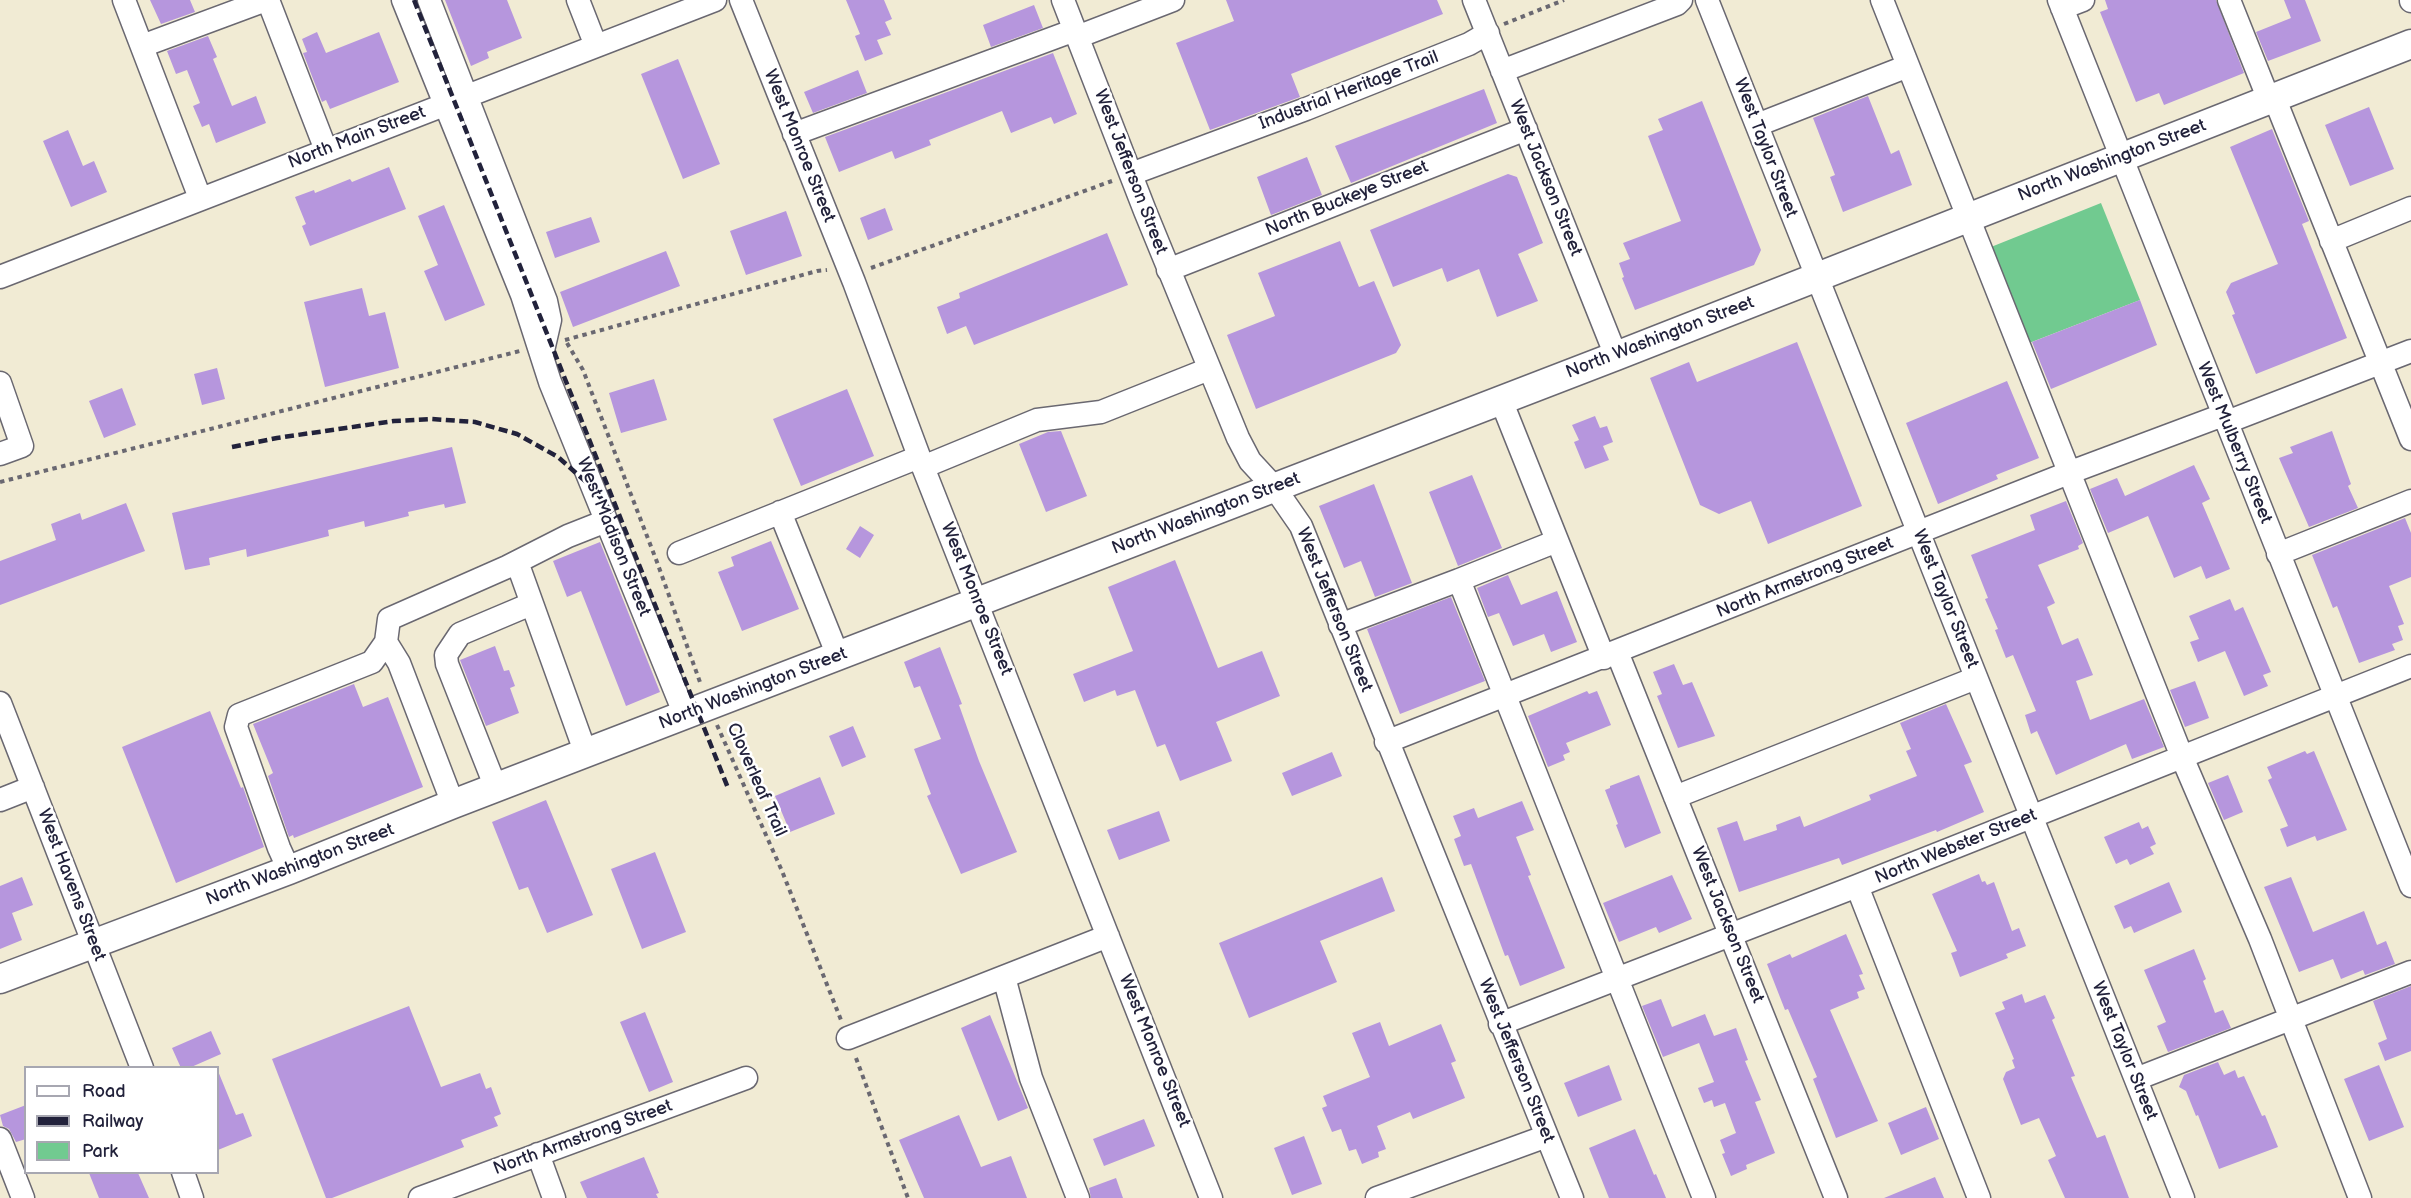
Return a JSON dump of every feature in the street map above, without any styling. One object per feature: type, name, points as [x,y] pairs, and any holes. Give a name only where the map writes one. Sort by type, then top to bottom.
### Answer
[{"type":"main road","name":"North Washington Street","points":[[0,979],[289,870],[453,804],[1616,356],[2411,44]]},
{"type":"street","points":[[124,0],[200,198]]},
{"type":"street","points":[[142,46],[267,0],[326,150]]},
{"type":"street","points":[[403,0],[456,100]]},
{"type":"street","points":[[429,0],[456,100]]},
{"type":"street","points":[[578,0],[596,46]]},
{"type":"street","name":"North Main Street","points":[[0,277],[715,0]]},
{"type":"street","name":"West Monroe Street","points":[[741,0],[854,282],[921,462],[1212,1198]]},
{"type":"street","name":"West Jefferson Street","points":[[1063,0],[1168,270],[1242,446],[1250,461],[1274,487],[1301,526],[1386,742],[1572,1198]]},
{"type":"street","points":[[794,135],[1173,0]]},
{"type":"street","name":"West Jackson Street","points":[[1474,0],[1616,356]]},
{"type":"street","points":[[1502,70],[1677,4],[1682,0]]},
{"type":"street","name":"West Taylor Street","points":[[1707,0],[2183,1198]]},
{"type":"street","points":[[1882,0],[2071,472],[2182,757],[2259,939],[2360,1198]]},
{"type":"street","points":[[2229,0],[2272,98],[2411,439]]},
{"type":"street","name":"West Mulberry Street","points":[[2068,3],[2121,158],[2411,886]]},
{"type":"street","name":"Industrial Heritage Trail","points":[[1131,174],[1316,105],[1469,44],[1488,33]]},
{"type":"street","points":[[1757,125],[1908,66]]},
{"type":"street","name":"West Madison Street","points":[[456,100],[548,307],[550,320],[540,353],[606,521],[697,710]]},
{"type":"street","name":"North Buckeye Street","points":[[1168,270],[1526,129]]},
{"type":"street","points":[[2331,241],[2411,208]]},
{"type":"street","name":"North Armstrong Street","points":[[1386,742],[1919,534],[2071,472],[2411,351]]},
{"type":"street","points":[[679,553],[780,512],[1037,420],[1101,412],[1209,369]]},
{"type":"street","points":[[0,383],[22,446],[0,454]]},
{"type":"street","name":"West Jackson Street","points":[[1501,400],[1557,541],[1675,797],[1836,1198]]},
{"type":"street","points":[[2278,554],[2411,501]]},
{"type":"street","points":[[780,512],[838,656]]},
{"type":"street","points":[[289,870],[236,727],[239,715],[372,662],[386,642],[389,619],[517,562],[568,536],[606,521]]},
{"type":"street","points":[[1340,625],[1557,541]]},
{"type":"street","points":[[517,562],[586,754]]},
{"type":"street","points":[[1459,580],[1704,1198]]},
{"type":"street","points":[[496,788],[447,664],[446,655],[460,634],[531,604]]},
{"type":"street","points":[[386,642],[399,663],[453,804]]},
{"type":"street","name":"North Webster Street","points":[[1500,1024],[1857,886],[2411,666]]},
{"type":"street","points":[[1675,797],[1976,678]]},
{"type":"street","name":"West Havens Street","points":[[0,703],[141,1066]]},
{"type":"street","points":[[0,800],[33,787]]},
{"type":"street","points":[[1857,886],[1979,1198]]},
{"type":"street","points":[[848,1038],[1108,936]]},
{"type":"street","points":[[2136,1080],[2411,972]]},
{"type":"street","points":[[1004,977],[1031,1078],[1078,1198]]},
{"type":"street","name":"North Armstrong Street","points":[[420,1198],[746,1078]]},
{"type":"street","points":[[1377,1198],[1547,1136]]},
{"type":"street","points":[[0,1138],[23,1198]]},
{"type":"street","points":[[538,1154],[554,1198]]},
{"type":"street","points":[[183,1174],[192,1198]]},
{"type":"path","points":[[1488,33],[1508,22],[1564,0]]},
{"type":"path","name":"Cloverleaf Trail","points":[[566,340],[584,374],[657,562],[697,710],[782,871],[908,1198]]},
{"type":"green space","points":[[2101,203],[2140,300],[2024,345],[1986,249]]},
{"type":"building","points":[[150,0],[190,0],[195,12],[161,24]]},
{"type":"building","points":[[445,0],[507,0],[522,38],[487,52],[489,58],[471,66]]},
{"type":"building","points":[[846,0],[884,0],[892,19],[885,22],[891,35],[877,40],[883,54],[865,61],[855,36],[860,34]]},
{"type":"building","points":[[1226,0],[1437,0],[1443,14],[1291,74],[1300,97],[1210,130],[1176,43],[1234,21]]},
{"type":"building","points":[[2105,0],[2216,0],[2244,73],[2164,105],[2159,93],[2136,102],[2100,12],[2108,9]]},
{"type":"building","points":[[2284,0],[2305,0],[2321,41],[2268,61],[2256,32],[2291,18]]},
{"type":"building","points":[[1034,5],[1043,28],[991,47],[983,25]]},
{"type":"building","points":[[317,32],[326,53],[379,32],[399,82],[330,109],[326,100],[322,102],[303,53],[307,52],[302,39]]},
{"type":"building","points":[[208,36],[217,57],[213,59],[232,106],[256,96],[266,123],[216,143],[209,124],[202,127],[193,106],[200,103],[187,70],[176,74],[167,51]]},
{"type":"building","points":[[1053,53],[1077,114],[1054,124],[1051,117],[1011,133],[1002,111],[929,140],[931,145],[895,159],[892,151],[839,172],[825,137]]},
{"type":"building","points":[[678,59],[720,164],[683,179],[641,74]]},
{"type":"building","points":[[858,70],[867,93],[813,113],[804,92]]},
{"type":"building","points":[[1484,89],[1497,123],[1351,183],[1335,146]]},
{"type":"building","points":[[1868,96],[1891,154],[1899,150],[1912,185],[1843,212],[1830,177],[1835,175],[1813,118]]},
{"type":"building","points":[[1702,101],[1761,250],[1754,265],[1635,310],[1622,278],[1624,277],[1619,263],[1630,259],[1623,243],[1681,221],[1648,136],[1663,130],[1658,119]]},
{"type":"building","points":[[2369,107],[2394,169],[2350,186],[2325,125]]},
{"type":"building","points":[[2272,129],[2309,221],[2302,224],[2347,338],[2256,374],[2232,315],[2235,314],[2226,292],[2231,283],[2278,264],[2230,147]]},
{"type":"building","points":[[68,130],[83,166],[94,161],[107,192],[71,207],[43,141]]},
{"type":"building","points":[[1307,157],[1322,195],[1271,215],[1257,177]]},
{"type":"building","points":[[389,167],[406,209],[310,246],[302,226],[306,224],[295,197],[314,190],[315,193],[350,179],[352,182]]},
{"type":"building","points":[[1508,174],[1517,177],[1543,243],[1518,254],[1538,301],[1497,317],[1479,269],[1447,282],[1442,268],[1393,287],[1370,230]]},
{"type":"building","points":[[444,205],[485,305],[445,321],[424,271],[438,265],[418,216]]},
{"type":"building","points":[[885,208],[893,230],[868,240],[860,218]]},
{"type":"building","points":[[786,211],[802,256],[746,275],[730,231]]},
{"type":"building","points":[[591,217],[600,242],[555,258],[546,232]]},
{"type":"building","points":[[1107,233],[1128,285],[974,345],[966,326],[947,334],[937,307],[960,298],[959,293]]},
{"type":"building","points":[[1340,241],[1359,287],[1374,281],[1401,345],[1396,353],[1256,409],[1227,335],[1275,316],[1258,273]]},
{"type":"building","points":[[666,251],[680,286],[573,327],[560,292]]},
{"type":"building","points":[[362,288],[369,316],[385,312],[399,368],[325,387],[304,302]]},
{"type":"building","points":[[2140,300],[2157,345],[2051,389],[2032,342]]},
{"type":"building","points":[[1797,342],[1862,506],[1768,544],[1751,501],[1719,514],[1700,505],[1650,378],[1689,362],[1697,382]]},
{"type":"building","points":[[217,368],[225,399],[202,405],[194,374]]},
{"type":"building","points":[[654,379],[667,420],[621,433],[609,393]]},
{"type":"building","points":[[2007,381],[2039,458],[1996,475],[1998,479],[1938,504],[1906,423]]},
{"type":"building","points":[[122,388],[136,425],[104,438],[89,401]]},
{"type":"building","points":[[847,389],[874,456],[801,486],[773,419]]},
{"type":"building","points":[[1595,416],[1600,428],[1607,426],[1613,442],[1603,446],[1609,460],[1585,469],[1574,442],[1579,440],[1572,425]]},
{"type":"building","points":[[1061,431],[1087,496],[1046,512],[1019,444],[1048,432]]},
{"type":"building","points":[[2332,431],[2351,484],[2348,486],[2358,508],[2309,527],[2279,458],[2293,453],[2290,447]]},
{"type":"building","points":[[452,447],[466,503],[445,508],[444,504],[408,512],[409,516],[365,527],[364,521],[328,530],[329,536],[247,557],[246,549],[209,558],[210,565],[185,570],[172,513]]},
{"type":"building","points":[[2194,465],[2210,499],[2202,503],[2230,569],[2206,579],[2201,566],[2174,578],[2148,516],[2108,533],[2090,489],[2117,478],[2125,496]]},
{"type":"building","points":[[1472,475],[1502,548],[1458,566],[1429,492]]},
{"type":"building","points":[[1374,484],[1412,583],[1375,597],[1361,561],[1344,568],[1319,506]]},
{"type":"building","points":[[2066,501],[2083,543],[2078,546],[2079,549],[2038,565],[2055,603],[2047,607],[2062,645],[2078,638],[2093,675],[2076,681],[2090,720],[2144,699],[2164,747],[2132,759],[2126,744],[2056,775],[2037,731],[2031,734],[2025,715],[2036,711],[2013,655],[2006,658],[1995,630],[1998,629],[1985,599],[1988,598],[1971,555],[2035,530],[2030,515]]},
{"type":"building","points":[[126,503],[145,551],[0,605],[0,561],[56,540],[51,524],[80,513],[82,520]]},
{"type":"building","points":[[2405,518],[2411,533],[2411,577],[2389,586],[2404,624],[2398,626],[2403,640],[2392,644],[2395,650],[2359,663],[2337,606],[2333,608],[2312,555]]},
{"type":"building","points":[[860,526],[874,535],[860,558],[846,549]]},
{"type":"building","points":[[771,541],[799,609],[742,631],[718,572],[734,566],[731,557]]},
{"type":"building","points":[[600,542],[660,692],[626,706],[581,591],[567,597],[553,561]]},
{"type":"building","points":[[1175,560],[1218,668],[1262,651],[1280,696],[1216,722],[1232,761],[1180,781],[1165,744],[1157,747],[1135,690],[1117,696],[1115,690],[1084,702],[1073,674],[1133,651],[1108,587]]},
{"type":"building","points":[[1508,575],[1521,605],[1557,591],[1577,642],[1551,652],[1544,634],[1513,646],[1499,613],[1488,617],[1477,588]]},
{"type":"building","points":[[1451,597],[1485,681],[1400,714],[1367,629]]},
{"type":"building","points":[[2230,599],[2235,611],[2243,607],[2271,672],[2263,675],[2268,686],[2244,696],[2225,651],[2198,662],[2190,642],[2199,639],[2189,616]]},
{"type":"building","points":[[495,646],[504,671],[509,670],[515,686],[510,688],[519,713],[486,726],[460,660]]},
{"type":"building","points":[[940,647],[962,704],[959,705],[979,761],[1017,852],[961,874],[927,796],[931,794],[914,749],[941,739],[920,686],[914,688],[904,662]]},
{"type":"building","points":[[1674,664],[1683,685],[1692,682],[1715,736],[1678,748],[1657,696],[1662,694],[1653,672]]},
{"type":"building","points":[[2195,681],[2209,718],[2185,727],[2170,690]]},
{"type":"building","points":[[354,684],[363,707],[388,697],[423,787],[294,838],[293,835],[289,837],[268,776],[273,773],[253,724]]},
{"type":"building","points":[[1587,691],[1589,694],[1597,691],[1611,725],[1566,743],[1570,752],[1563,755],[1565,760],[1548,767],[1528,716]]},
{"type":"building","points":[[1946,704],[1972,762],[1964,765],[1984,812],[1937,832],[1936,830],[1842,865],[1839,858],[1739,892],[1717,828],[1737,821],[1744,841],[1777,830],[1776,825],[1800,816],[1804,827],[1871,800],[1869,795],[1917,776],[1906,751],[1911,749],[1900,723]]},
{"type":"building","points":[[210,711],[241,788],[243,787],[264,847],[176,883],[122,747]]},
{"type":"building","points":[[853,726],[866,757],[842,767],[829,736]]},
{"type":"building","points":[[2305,751],[2307,754],[2314,751],[2347,830],[2317,841],[2315,836],[2287,847],[2280,829],[2288,826],[2268,780],[2272,778],[2267,767]]},
{"type":"building","points":[[1332,752],[1342,776],[1292,796],[1282,773]]},
{"type":"building","points":[[1639,775],[1661,833],[1625,848],[1605,790]]},
{"type":"building","points":[[2228,775],[2243,812],[2224,820],[2208,783]]},
{"type":"building","points":[[820,777],[835,814],[790,832],[775,796]]},
{"type":"building","points":[[546,800],[593,915],[547,933],[528,887],[519,890],[492,822]]},
{"type":"building","points":[[1522,801],[1534,830],[1516,837],[1531,875],[1528,876],[1565,968],[1520,986],[1508,955],[1505,956],[1471,864],[1464,866],[1454,839],[1461,836],[1453,816],[1474,808],[1478,818]]},
{"type":"building","points":[[1159,811],[1170,841],[1119,860],[1107,830]]},
{"type":"building","points":[[2139,822],[2142,829],[2148,826],[2156,844],[2150,847],[2154,854],[2130,865],[2127,859],[2116,864],[2104,837]]},
{"type":"building","points":[[655,852],[686,932],[642,949],[611,869]]},
{"type":"building","points":[[1979,874],[1982,882],[1985,881],[1987,885],[1994,882],[2012,931],[2019,928],[2026,946],[2006,954],[2008,958],[1960,977],[1951,953],[1957,951],[1932,894]]},
{"type":"building","points":[[1672,875],[1692,919],[1659,933],[1656,927],[1619,942],[1603,903]]},
{"type":"building","points":[[22,877],[33,905],[12,913],[22,940],[0,949],[0,886]]},
{"type":"building","points":[[1382,877],[1395,911],[1320,941],[1337,982],[1249,1018],[1219,943]]},
{"type":"building","points":[[2291,877],[2313,932],[2364,911],[2377,945],[2386,941],[2395,964],[2365,975],[2363,970],[2341,979],[2333,959],[2299,972],[2264,887]]},
{"type":"building","points":[[2169,882],[2182,912],[2134,933],[2131,926],[2124,929],[2114,906]]},
{"type":"building","points":[[1846,934],[1863,974],[1859,975],[1865,989],[1857,992],[1859,998],[1830,1010],[1878,1121],[1836,1138],[1813,1079],[1817,1077],[1788,1009],[1785,1010],[1767,964],[1790,954],[1792,958]]},
{"type":"building","points":[[2194,949],[2206,979],[2203,981],[2215,1013],[2223,1010],[2231,1028],[2168,1052],[2157,1026],[2166,1022],[2144,970]]},
{"type":"building","points":[[2411,986],[2411,1051],[2385,1061],[2378,1043],[2387,1039],[2373,1001]]},
{"type":"building","points":[[2022,994],[2025,1003],[2045,995],[2055,1018],[2052,1020],[2075,1076],[2071,1077],[2097,1138],[2105,1135],[2129,1198],[2065,1198],[2048,1160],[2056,1156],[2039,1118],[2021,1125],[2003,1079],[2006,1072],[2015,1068],[2012,1060],[2014,1059],[1995,1013],[2005,1009],[2002,1002]]},
{"type":"building","points":[[1661,999],[1672,1027],[1705,1014],[1714,1036],[1736,1028],[1748,1060],[1745,1061],[1761,1100],[1755,1102],[1775,1153],[1746,1165],[1747,1169],[1731,1176],[1722,1154],[1725,1153],[1720,1140],[1736,1133],[1725,1103],[1714,1107],[1712,1100],[1704,1103],[1698,1088],[1714,1082],[1699,1043],[1663,1057],[1642,1006]]},
{"type":"building","points":[[409,1006],[441,1087],[480,1073],[486,1089],[491,1087],[501,1114],[494,1117],[498,1126],[461,1140],[464,1147],[332,1198],[326,1198],[272,1059]]},
{"type":"building","points":[[645,1012],[673,1082],[649,1092],[620,1022]]},
{"type":"building","points":[[990,1015],[1028,1108],[998,1121],[961,1028]]},
{"type":"building","points":[[1380,1022],[1389,1046],[1441,1024],[1456,1061],[1451,1063],[1465,1098],[1413,1119],[1410,1112],[1377,1126],[1386,1149],[1378,1152],[1379,1157],[1362,1164],[1356,1149],[1349,1151],[1341,1129],[1332,1132],[1322,1108],[1327,1106],[1323,1096],[1370,1077],[1352,1033]]},
{"type":"building","points":[[211,1031],[221,1054],[194,1066],[180,1066],[172,1048]]},
{"type":"building","points":[[2218,1062],[2224,1075],[2235,1070],[2238,1078],[2244,1076],[2262,1116],[2265,1115],[2278,1147],[2219,1169],[2198,1115],[2196,1116],[2186,1091],[2179,1087],[2184,1075]]},
{"type":"building","points":[[1609,1065],[1622,1100],[1578,1117],[1564,1083]]},
{"type":"building","points":[[2379,1065],[2404,1127],[2369,1141],[2344,1079]]},
{"type":"building","points":[[219,1073],[236,1115],[243,1113],[252,1136],[219,1150]]},
{"type":"building","points":[[24,1106],[24,1140],[16,1142],[9,1129],[3,1126],[0,1115]]},
{"type":"building","points":[[1926,1107],[1939,1139],[1901,1155],[1888,1123]]},
{"type":"building","points":[[959,1115],[981,1167],[1011,1156],[1027,1198],[924,1198],[899,1140]]},
{"type":"building","points":[[1144,1119],[1155,1146],[1104,1166],[1093,1139]]},
{"type":"building","points":[[1635,1129],[1666,1198],[1609,1198],[1589,1148]]},
{"type":"building","points":[[1304,1136],[1322,1184],[1292,1195],[1274,1148]]},
{"type":"building","points":[[644,1157],[659,1193],[656,1194],[658,1198],[587,1198],[580,1182]]},
{"type":"building","points":[[89,1174],[138,1174],[149,1198],[99,1198]]},
{"type":"building","points":[[1935,1177],[1944,1198],[1884,1198]]},
{"type":"building","points":[[1116,1178],[1123,1198],[1091,1198],[1089,1188]]},
{"type":"railway","points":[[414,0],[728,788]]},
{"type":"railway","points":[[232,447],[394,421],[432,419],[475,422],[517,434],[558,457],[594,489],[616,518]]}]
